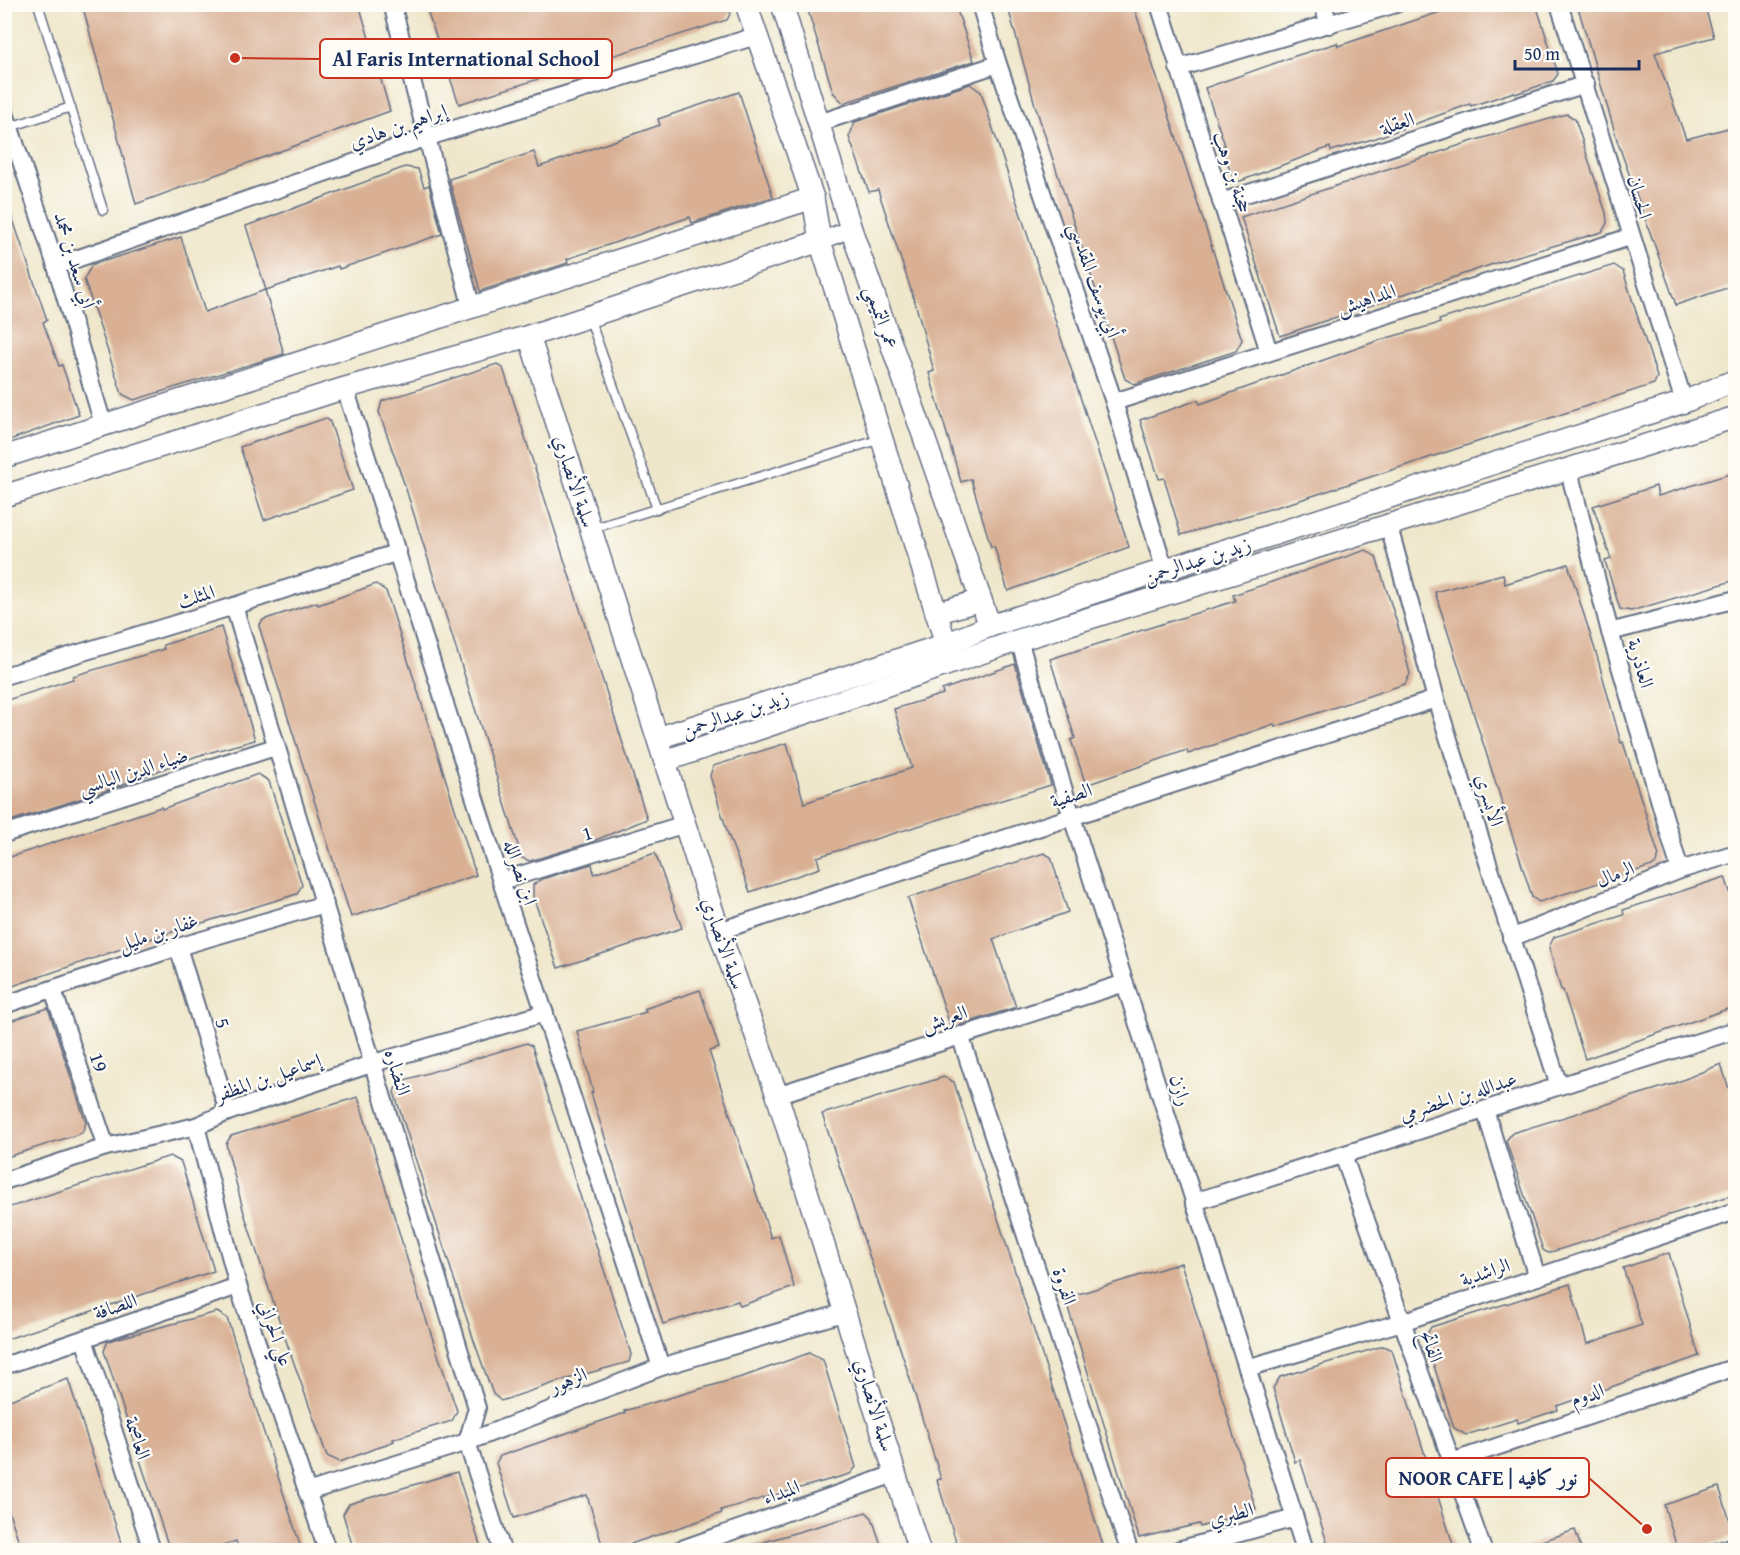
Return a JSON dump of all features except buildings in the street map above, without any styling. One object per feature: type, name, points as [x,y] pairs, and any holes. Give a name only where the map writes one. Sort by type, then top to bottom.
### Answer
[{"type":"street","points":[[392,4],[425,138],[472,309]]},
{"type":"street","points":[[746,4],[813,198],[820,241],[946,644]]},
{"type":"street","name":"عمر التميمي","points":[[782,4],[851,229],[990,626]]},
{"type":"street","name":"أبي يوسف المقدسي","points":[[980,4],[998,64],[1114,402],[1165,571]]},
{"type":"street","name":"حجنة بن وهب","points":[[1159,4],[1269,352]]},
{"type":"street","points":[[1323,4],[1329,25]]},
{"type":"street","points":[[1178,68],[1396,4]]},
{"type":"street","name":"الحسان","points":[[1558,4],[1586,84],[1630,237],[1684,402]]},
{"type":"street","name":"إبراهيم بن هادي","points":[[56,267],[425,138],[756,36]]},
{"type":"street","points":[[819,123],[998,64]]},
{"type":"street","name":"العقلة","points":[[1221,202],[1586,84]]},
{"type":"street","name":"أبي سعد بن محمد","points":[[4,110],[56,267],[103,424]]},
{"type":"street","points":[[4,457],[813,198]]},
{"type":"street","points":[[4,496],[345,388],[529,336],[851,229]]},
{"type":"street","name":"المداهيش","points":[[1114,402],[1630,237]]},
{"type":"street","name":"سلمة الأنصاري","points":[[529,336],[719,931],[777,1095],[897,1473],[919,1551]]},
{"type":"street","name":"زيد بن عبدالرحمن","points":[[658,738],[946,644],[990,626],[1684,402],[1736,380]]},
{"type":"street","name":"ابن نصرالله","points":[[345,388],[501,881],[661,1367]]},
{"type":"street","name":"زيد بن عبدالرحمن","points":[[665,761],[1019,640],[1568,467],[1736,417]]},
{"type":"street","name":"العاذرية","points":[[1568,467],[1610,632],[1680,870]]},
{"type":"street","name":"الأيسري","points":[[1388,523],[1436,699],[1559,1086]]},
{"type":"street","name":"المثلث","points":[[4,676],[234,606],[398,552]]},
{"type":"street","points":[[1610,632],[1736,599]]},
{"type":"street","points":[[936,613],[981,600]]},
{"type":"street","name":"النضاره","points":[[234,606],[477,1408],[467,1442]]},
{"type":"street","name":"رازن","points":[[1019,640],[1072,817],[1305,1551]]},
{"type":"street","name":"الصفية","points":[[719,931],[1436,699]]},
{"type":"street","name":"ضياء الدين البالسي","points":[[4,834],[275,747]]},
{"type":"street","name":"1","points":[[501,881],[685,824]]},
{"type":"street","name":"الرمال","points":[[1511,938],[1680,870],[1736,853]]},
{"type":"street","name":"غفار بن مليل","points":[[4,1005],[178,947],[325,904]]},
{"type":"street","name":"5","points":[[178,947],[228,1112]]},
{"type":"street","name":"العريش","points":[[777,1095],[1125,982]]},
{"type":"street","name":"19","points":[[53,990],[106,1147]]},
{"type":"street","name":"إسماعيل بن المظفر","points":[[4,1181],[106,1147],[196,1125],[374,1063],[545,1013]]},
{"type":"street","name":"عبدالله بن الحضرمي","points":[[1194,1202],[1736,1030]]},
{"type":"street","name":"الفروة","points":[[960,1035],[1129,1551]]},
{"type":"street","points":[[1485,1110],[1537,1277]]},
{"type":"street","name":"علي الحراني","points":[[196,1125],[238,1287],[327,1551]]},
{"type":"street","name":"الفاتح","points":[[1342,1155],[1483,1551]]},
{"type":"street","name":"الراشدية","points":[[1247,1368],[1402,1322],[1736,1210]]},
{"type":"street","name":"اللصافة","points":[[4,1366],[238,1287]]},
{"type":"street","name":"الزهور","points":[[307,1492],[467,1442],[661,1367],[846,1312]]},
{"type":"street","name":"العاصمة","points":[[84,1339],[152,1551]]},
{"type":"street","name":"الدوم","points":[[1451,1462],[1736,1366]]},
{"type":"street","points":[[467,1442],[502,1551]]},
{"type":"street","name":"المبداء","points":[[679,1551],[717,1544],[897,1473]]},
{"type":"street","name":"الطبري","points":[[1178,1551],[1295,1518]]},
{"type":"lane","points":[[38,4],[103,210]]},
{"type":"lane","points":[[10,127],[71,107]]},
{"type":"lane","points":[[589,316],[657,509]]},
{"type":"lane","points":[[591,529],[882,439]]},
{"type":"place","name":"Al Faris International School","points":[[235,58]]},
{"type":"place","name":"NOOR CAFE | نور كافيه","points":[[1647,1529]]}]
